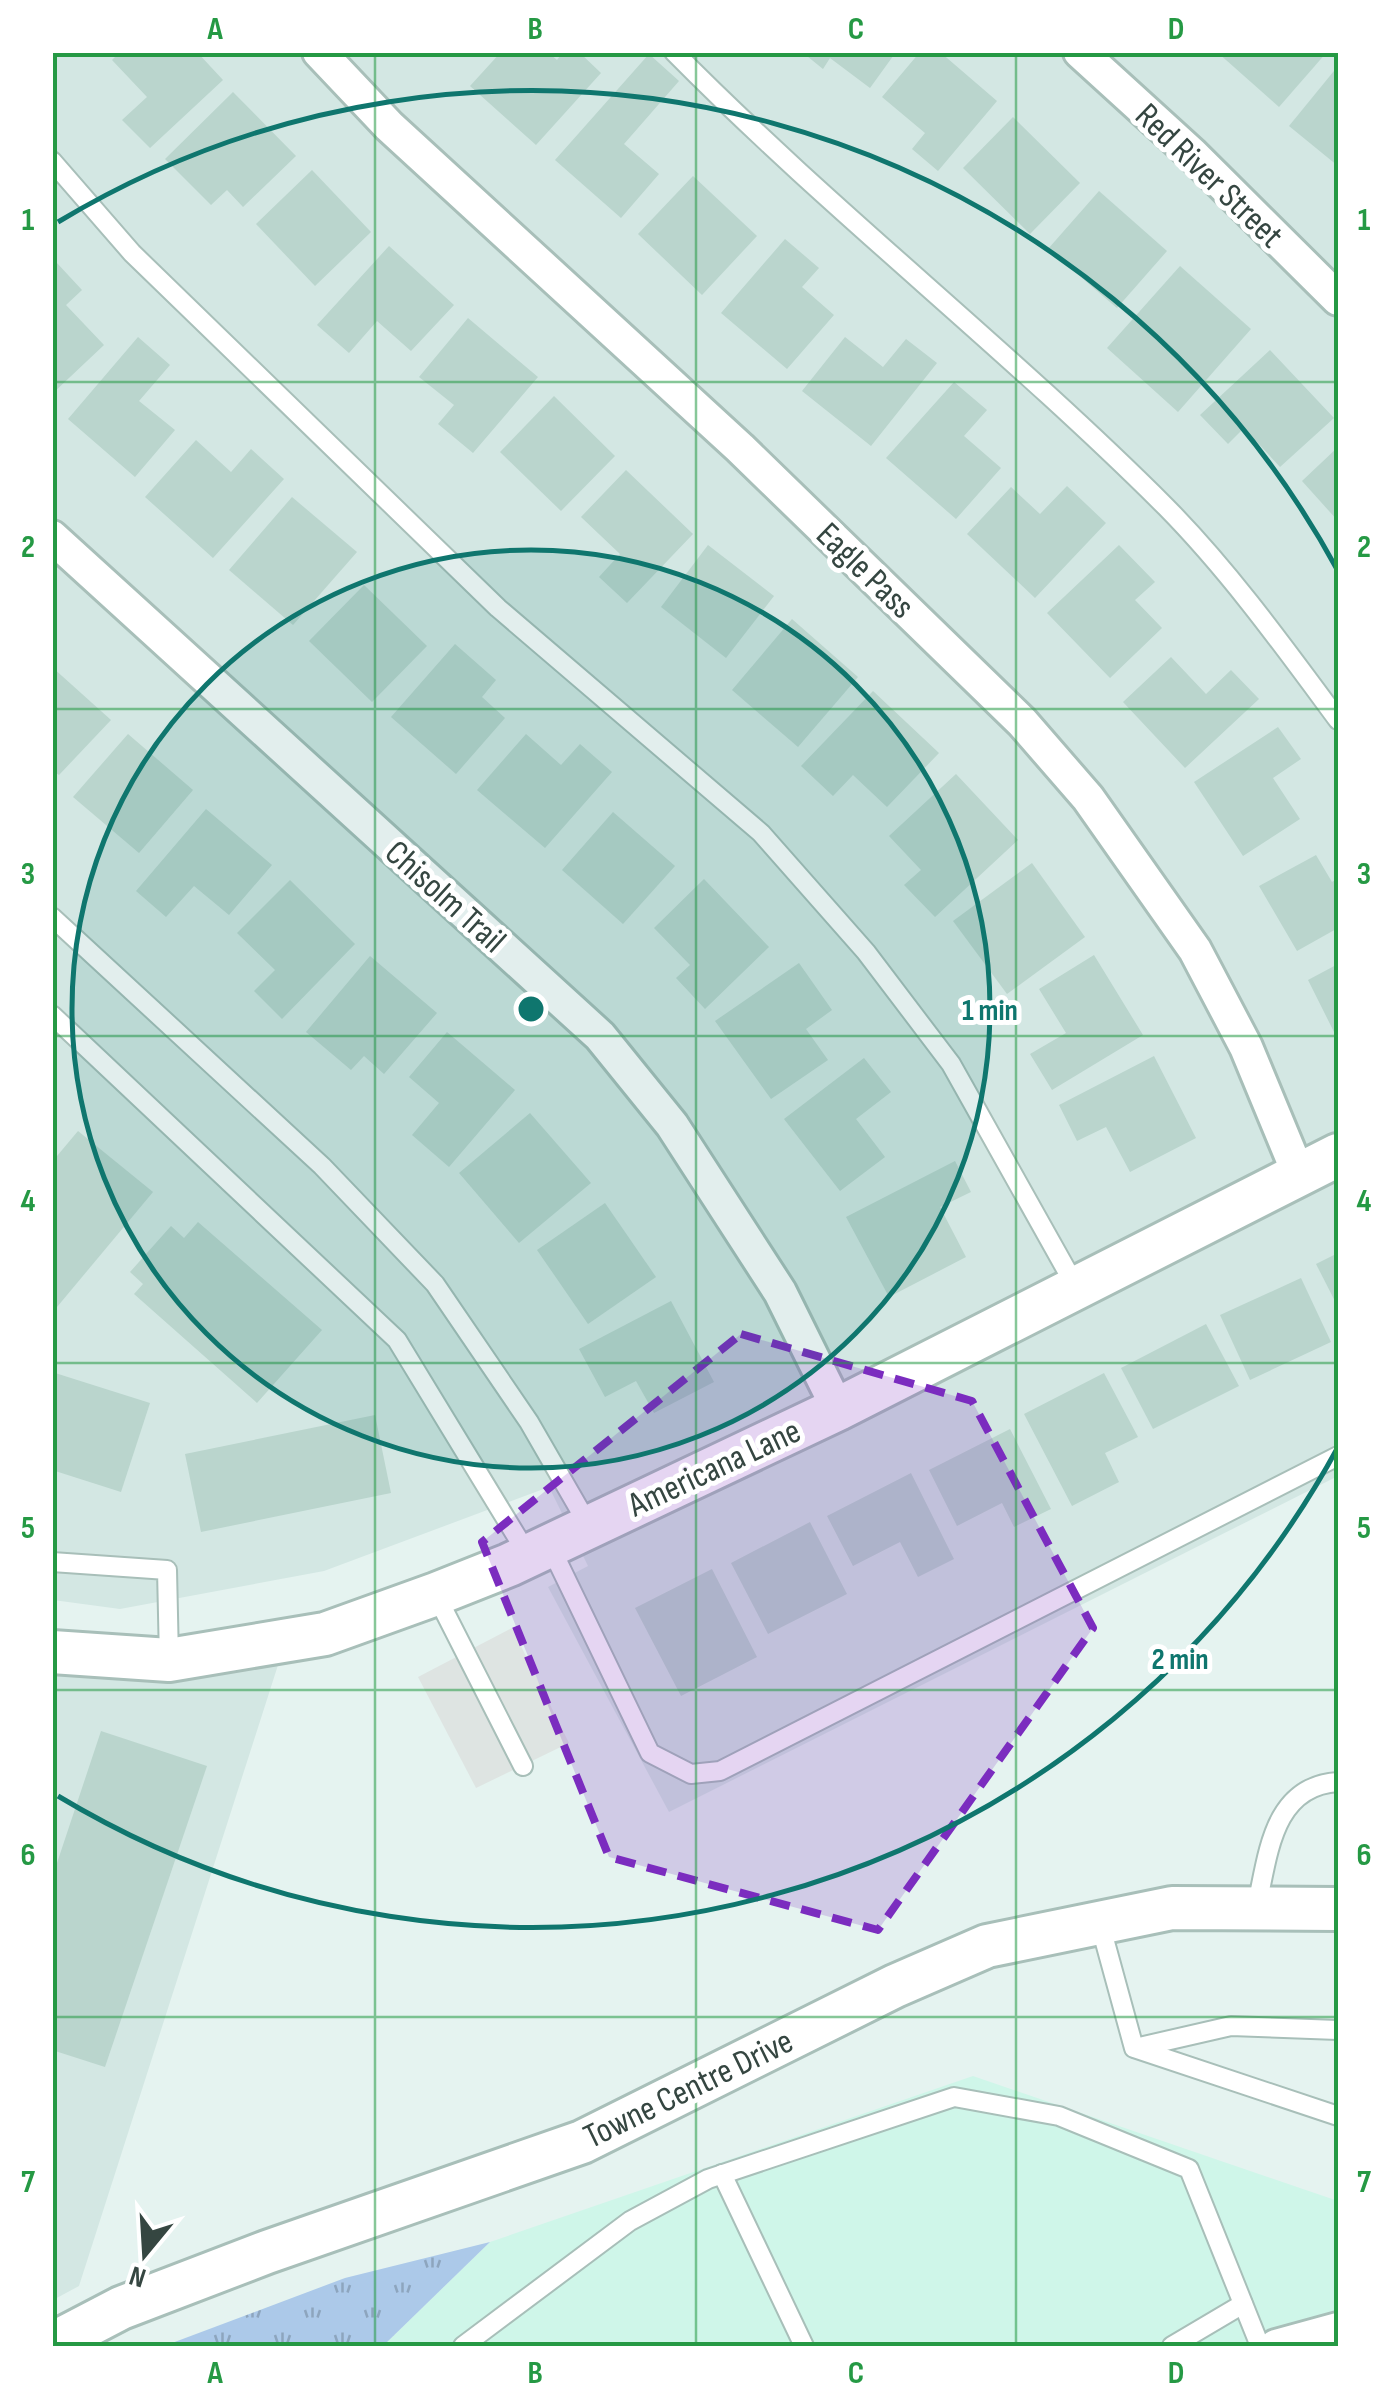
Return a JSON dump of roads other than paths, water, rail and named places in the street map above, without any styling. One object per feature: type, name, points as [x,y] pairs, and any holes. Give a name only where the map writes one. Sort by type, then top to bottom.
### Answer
[{"type":"street","name":"Eagle Pass","points":[[319,52],[389,126],[740,448],[1022,722],[1088,798],[1195,950],[1246,1047],[1299,1174]]},
{"type":"street","name":"Red River Street","points":[[1080,52],[1192,154],[1338,299]]},
{"type":"street","name":"Chisolm Trail","points":[[52,537],[600,1036],[672,1125],[780,1292],[838,1409]]},
{"type":"street","name":"Americana Lane","points":[[52,1652],[169,1660],[325,1634],[436,1594],[589,1527],[838,1409],[1338,1154]]},
{"type":"street","name":"Towne Centre Drive","points":[[52,2344],[121,2308],[267,2252],[582,2142],[895,1986],[987,1946],[1172,1908],[1338,1910]]},
{"type":"street","points":[[1296,2344],[1338,2329]]},
{"type":"lane","points":[[674,52],[986,336],[1168,510],[1262,618],[1338,720]]},
{"type":"lane","points":[[52,161],[132,253],[498,608],[761,833],[866,952],[951,1064],[1076,1288]]},
{"type":"lane","points":[[52,917],[322,1166],[436,1284],[529,1422],[589,1527]]},
{"type":"lane","points":[[52,1015],[397,1340],[539,1550],[650,1753],[691,1774],[720,1771],[1338,1456]]},
{"type":"lane","points":[[52,1562],[167,1570],[169,1660]]},
{"type":"lane","points":[[436,1594],[523,1766]]},
{"type":"lane","points":[[1256,1909],[1277,1819],[1293,1798],[1338,1782]]},
{"type":"lane","points":[[1100,1923],[1134,2048]]},
{"type":"lane","points":[[1134,2048],[1231,2026],[1338,2030]]},
{"type":"lane","points":[[1134,2048],[1338,2116]]},
{"type":"lane","points":[[463,2346],[630,2221],[722,2174],[954,2097],[1060,2116],[1189,2169],[1260,2346]]},
{"type":"lane","points":[[722,2174],[804,2346]]},
{"type":"lane","points":[[1172,2346],[1243,2304]]}]
